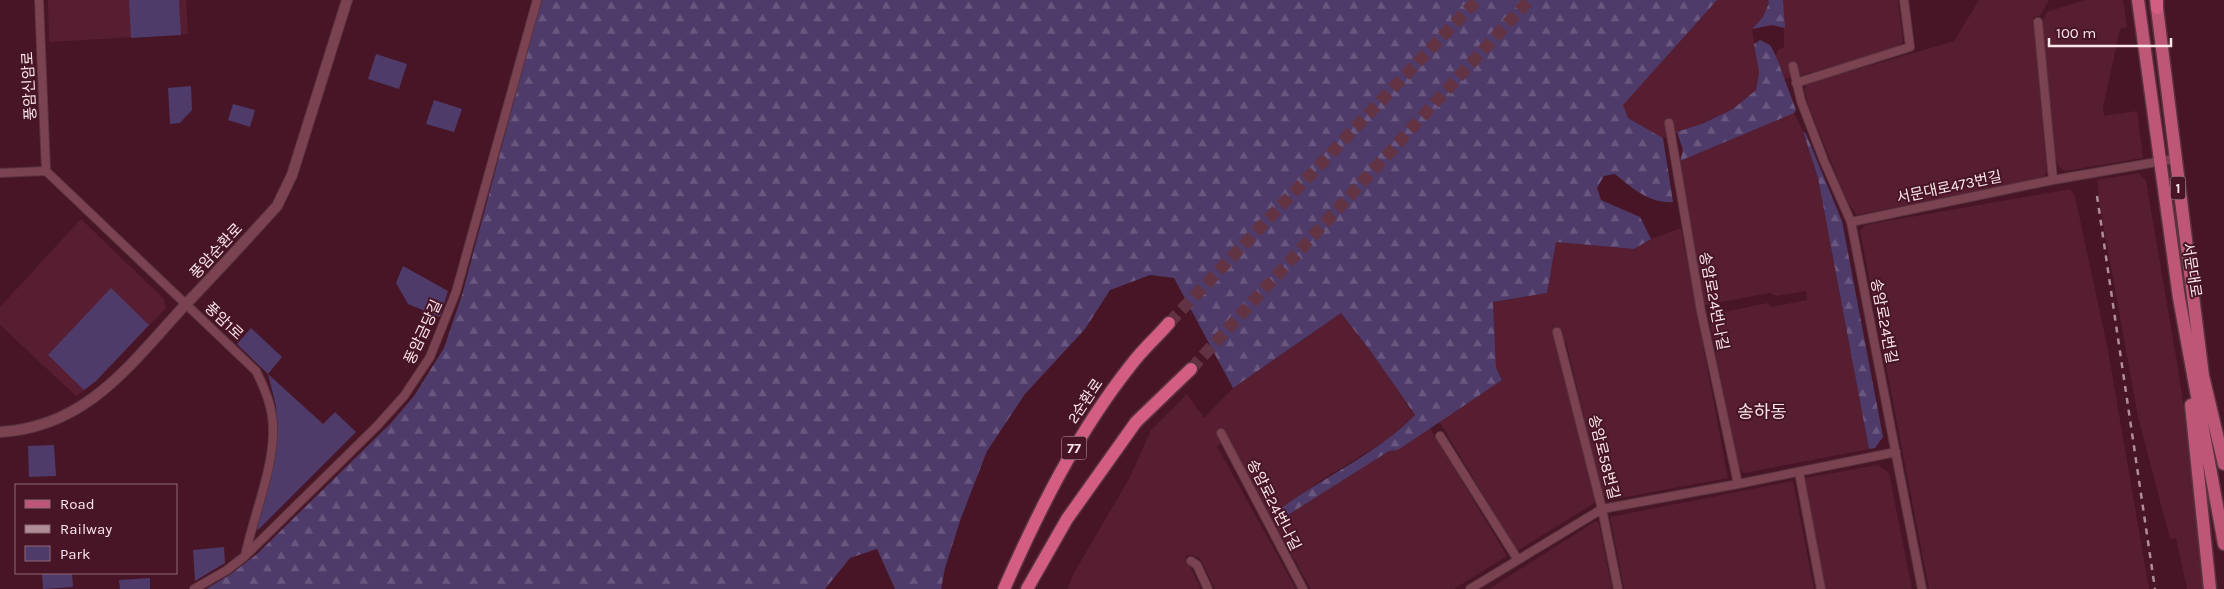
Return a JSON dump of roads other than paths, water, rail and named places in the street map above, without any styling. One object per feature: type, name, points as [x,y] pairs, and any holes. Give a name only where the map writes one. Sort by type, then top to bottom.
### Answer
[{"type":"highway","name":"2순환로","points":[[1004,589],[1053,486],[1080,436],[1132,362],[1170,323]]},
{"type":"highway","name":"77","points":[[1027,589],[1067,519],[1136,422],[1190,369]]},
{"type":"main road","name":"서문대로","points":[[2138,0],[2179,298],[2224,544]]},
{"type":"main road","name":"서문대로","points":[[2157,3],[2174,159],[2203,376],[2224,464]]},
{"type":"main road","points":[[2179,298],[2208,554],[2210,589]]},
{"type":"main road","points":[[2203,376],[2224,430]]},
{"type":"street","name":"풍암신암로","points":[[39,0],[46,171]]},
{"type":"street","name":"풍암순환로","points":[[0,432],[38,427],[69,414],[91,401],[136,360],[277,206],[292,175],[347,0]]},
{"type":"street","name":"풍암금당길","points":[[194,589],[245,556],[377,426],[404,396],[430,357],[456,292],[537,0]]},
{"type":"street","points":[[1796,83],[1910,46],[1904,0]]},
{"type":"street","points":[[2038,22],[2053,180]]},
{"type":"street","name":"송암로24번길","points":[[1793,66],[1796,83],[1824,161],[1851,222],[1922,589]]},
{"type":"street","name":"송암로24번나길","points":[[1669,122],[1701,311],[1738,484]]},
{"type":"street","name":"서문대로473번길","points":[[1851,222],[2053,180],[2174,159]]},
{"type":"street","points":[[0,173],[46,171]]},
{"type":"street","name":"풍암1로","points":[[46,171],[256,371],[271,408],[273,429],[271,455],[245,556]]},
{"type":"street","name":"송암로58번길","points":[[1557,332],[1602,509],[1618,589]]},
{"type":"street","name":"송암로24번나길","points":[[1221,433],[1303,589]]},
{"type":"street","points":[[1440,436],[1518,560]]},
{"type":"street","points":[[1470,589],[1602,509],[1896,452]]},
{"type":"street","points":[[1799,472],[1821,589]]},
{"type":"street","points":[[1191,561],[1197,565],[1208,589]]},
{"type":"tunnel","points":[[1169,323],[1477,0]]},
{"type":"tunnel","points":[[1191,369],[1529,0]]},
{"type":"railway","points":[[2097,196],[2155,589]]},
{"type":"district","name":"송하동","points":[[1762,412]]}]
